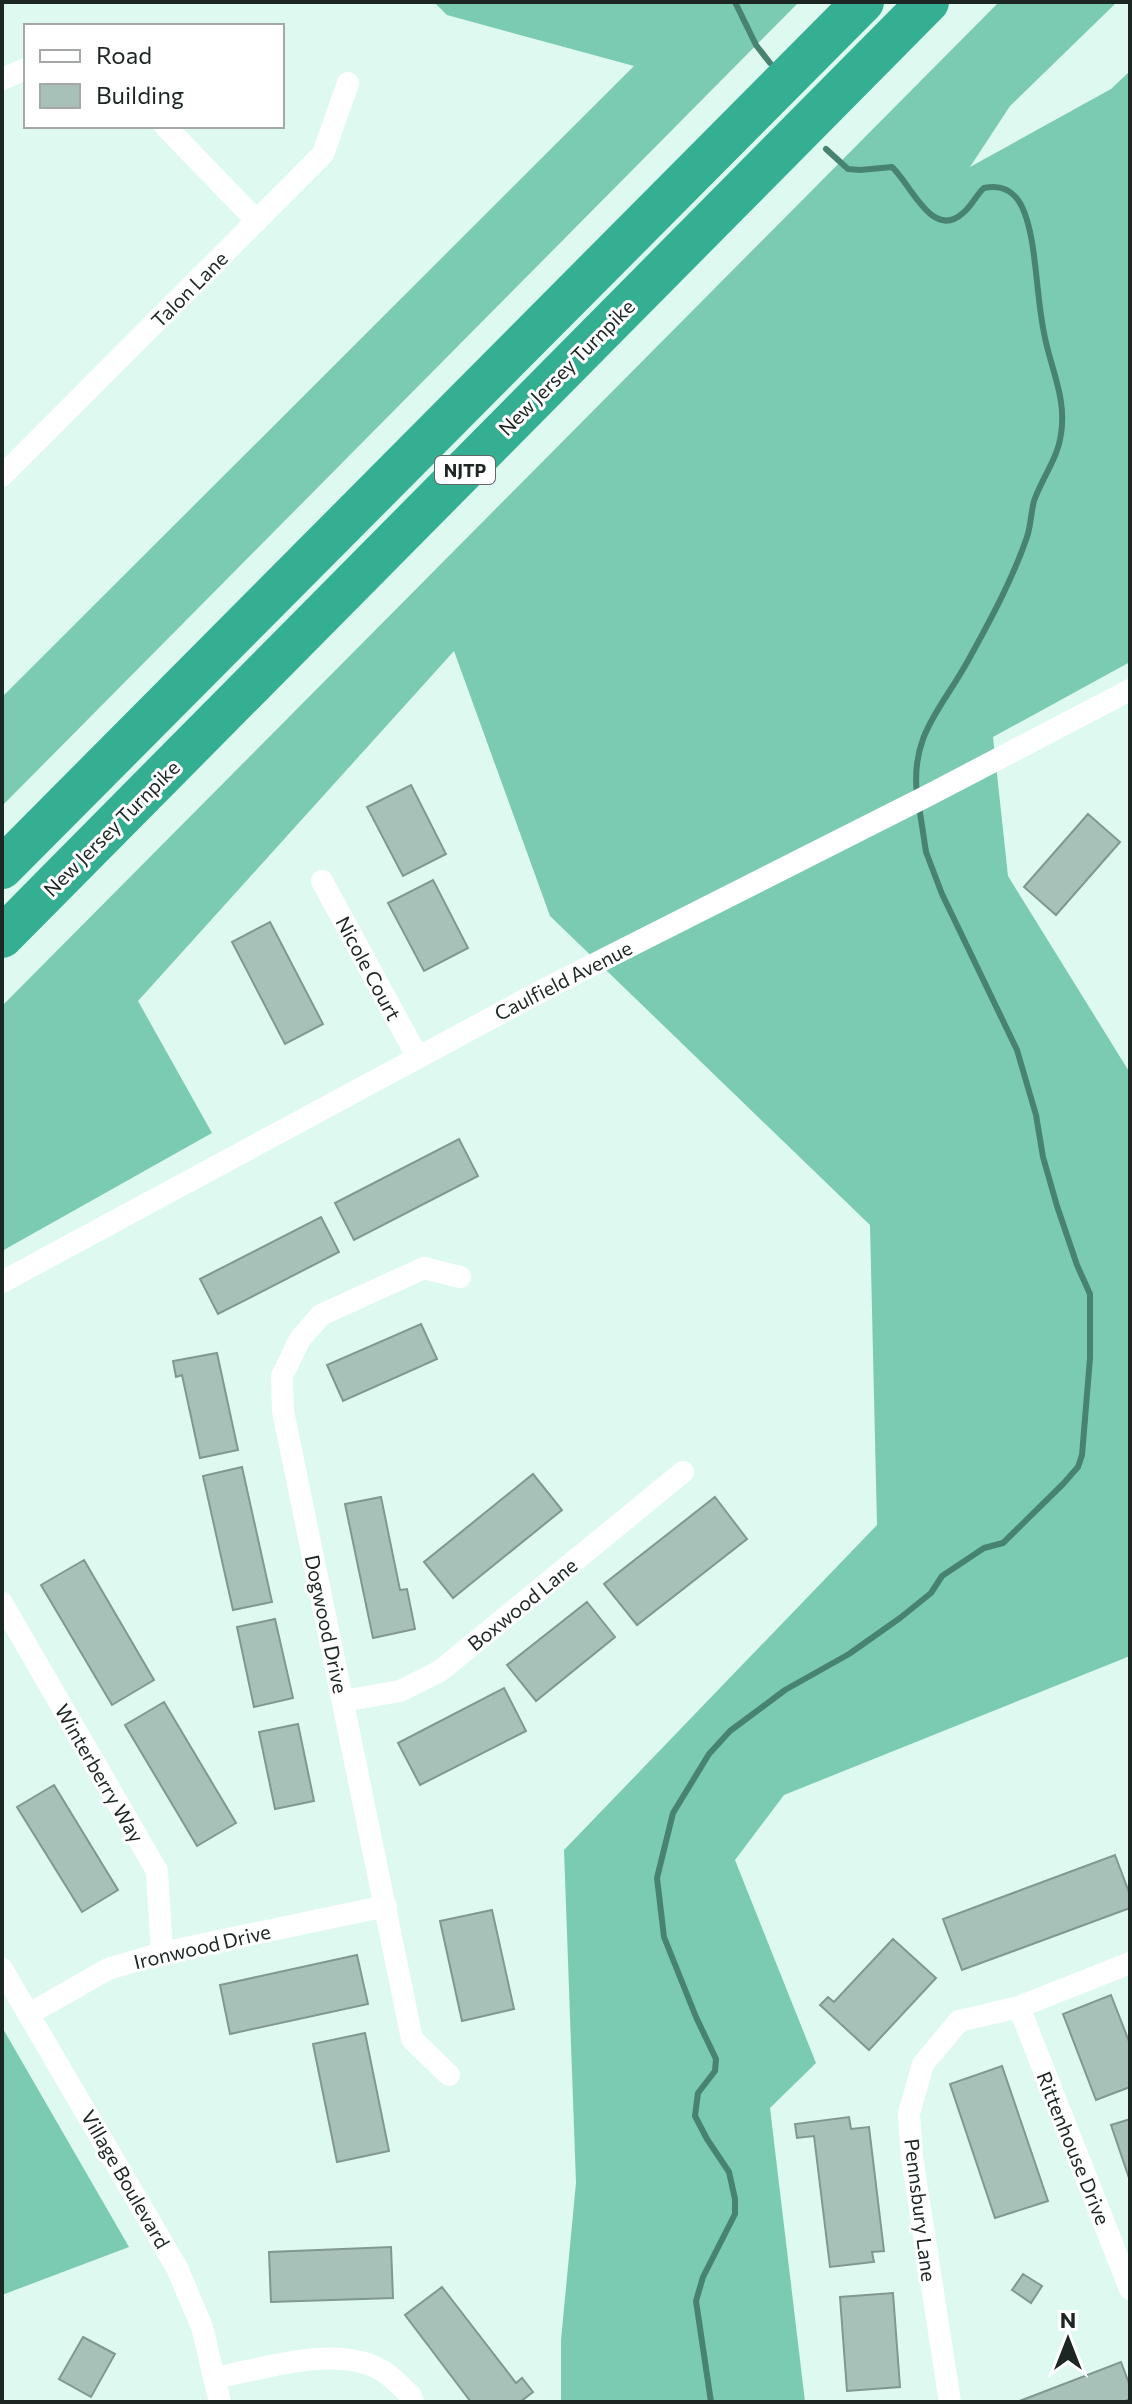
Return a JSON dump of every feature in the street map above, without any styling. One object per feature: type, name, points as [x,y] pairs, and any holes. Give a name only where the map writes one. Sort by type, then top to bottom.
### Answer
[{"type":"highway","name":"NJTP","points":[[2,868],[863,2]]},
{"type":"highway","name":"New Jersey Turnpike","points":[[2,937],[928,2]]},
{"type":"street","points":[[2,79],[24,70]]},
{"type":"street","name":"Talon Lane","points":[[2,476],[323,154],[348,83]]},
{"type":"street","points":[[167,128],[257,221]]},
{"type":"street","name":"Caulfield Avenue","points":[[2,1282],[417,1056],[1130,690]]},
{"type":"street","name":"Nicole Court","points":[[322,881],[417,1056]]},
{"type":"street","name":"Dogwood Drive","points":[[449,2075],[412,2039],[283,1411],[282,1376],[300,1339],[321,1315],[424,1268],[460,1277]]},
{"type":"street","name":"Boxwood Lane","points":[[343,1701],[400,1691],[440,1671],[683,1472]]},
{"type":"street","name":"Winterberry Way","points":[[2,1603],[157,1871],[162,1953]]},
{"type":"street","name":"Ironwood Drive","points":[[29,2014],[108,1969],[162,1953],[386,1906]]},
{"type":"street","name":"Pennsbury Lane","points":[[950,2402],[914,2173],[909,2114],[923,2064],[959,2021],[1019,2007],[1130,1963]]},
{"type":"street","name":"Village Boulevard","points":[[2,1969],[177,2268],[198,2317],[220,2402]]},
{"type":"street","name":"Rittenhouse Drive","points":[[1019,2007],[1130,2289]]},
{"type":"street","points":[[216,2378],[307,2359],[350,2359],[383,2371],[411,2396],[413,2402]]},
{"type":"green space","points":[[434,2],[799,2],[2,806],[2,697],[634,66],[447,15]]},
{"type":"green space","points":[[999,2],[1117,2],[1010,106],[970,167],[1111,89],[1130,71],[1130,662],[993,737],[1008,876],[1130,1073],[1130,1656],[784,1795],[735,1860],[816,2063],[770,2108],[805,2402],[561,2402],[561,2340],[576,2183],[564,1850],[877,1525],[870,1225],[550,916],[454,651],[138,1001],[212,1133],[2,1251],[2,1006]]},
{"type":"green space","points":[[2,2027],[129,2247],[2,2295]]},
{"type":"building","points":[[411,785],[446,854],[403,876],[367,807]]},
{"type":"building","points":[[1088,814],[1120,842],[1056,915],[1024,887]]},
{"type":"building","points":[[433,880],[468,948],[424,971],[388,903]]},
{"type":"building","points":[[270,922],[323,1024],[285,1044],[232,942]]},
{"type":"building","points":[[459,1139],[478,1176],[354,1240],[335,1203]]},
{"type":"building","points":[[321,1217],[339,1252],[218,1314],[200,1279]]},
{"type":"building","points":[[421,1324],[437,1359],[343,1401],[327,1365]]},
{"type":"building","points":[[217,1353],[238,1450],[200,1458],[182,1375],[176,1377],[173,1361]]},
{"type":"building","points":[[242,1467],[272,1602],[233,1610],[203,1476]]},
{"type":"building","points":[[533,1474],[562,1510],[453,1598],[424,1562]]},
{"type":"building","points":[[381,1497],[400,1590],[407,1589],[415,1629],[373,1638],[345,1504]]},
{"type":"building","points":[[715,1497],[747,1539],[637,1625],[604,1584]]},
{"type":"building","points":[[84,1560],[154,1680],[112,1705],[41,1585]]},
{"type":"building","points":[[587,1602],[615,1637],[536,1701],[507,1665]]},
{"type":"building","points":[[275,1619],[293,1698],[254,1707],[237,1627]]},
{"type":"building","points":[[504,1688],[526,1731],[420,1785],[398,1743]]},
{"type":"building","points":[[164,1702],[236,1823],[197,1846],[125,1725]]},
{"type":"building","points":[[298,1724],[314,1801],[275,1809],[259,1732]]},
{"type":"building","points":[[54,1785],[118,1890],[82,1912],[17,1807]]},
{"type":"building","points":[[1115,1855],[1130,1895],[1130,1908],[962,1970],[943,1919]]},
{"type":"building","points":[[492,1910],[514,2009],[462,2021],[440,1921]]},
{"type":"building","points":[[893,1939],[936,1978],[869,2050],[820,2005],[828,1997],[834,2002]]},
{"type":"building","points":[[357,1955],[368,2004],[230,2034],[220,1985]]},
{"type":"building","points":[[1111,1995],[1130,2044],[1130,2087],[1096,2100],[1063,2014]]},
{"type":"building","points":[[365,2033],[389,2151],[337,2162],[313,2044]]},
{"type":"building","points":[[1002,2066],[1048,2201],[995,2218],[950,2084]]},
{"type":"building","points":[[849,2117],[851,2129],[869,2127],[884,2251],[872,2252],[874,2262],[830,2267],[814,2136],[797,2138],[795,2124]]},
{"type":"building","points":[[1130,2119],[1130,2181],[1111,2125]]},
{"type":"building","points":[[391,2247],[393,2298],[271,2302],[269,2252]]},
{"type":"building","points":[[1023,2274],[1042,2286],[1031,2303],[1012,2290]]},
{"type":"building","points":[[442,2287],[516,2383],[522,2378],[533,2392],[520,2402],[471,2402],[405,2315]]},
{"type":"building","points":[[893,2293],[900,2387],[847,2391],[840,2297]]},
{"type":"building","points":[[83,2337],[115,2354],[91,2397],[59,2379]]},
{"type":"building","points":[[1121,2362],[1130,2386],[1130,2399],[1123,2402],[1017,2402]]},
{"type":"waterway","points":[[735,2],[756,45],[770,63]]},
{"type":"waterway","points":[[826,149],[848,169],[892,167],[923,207],[942,220],[952,220],[963,213],[984,188],[996,187],[1013,195],[1024,211],[1030,231],[1044,333],[1062,408],[1059,443],[1034,501],[1028,532],[1015,568],[986,628],[924,738],[916,773],[917,795]]},
{"type":"waterway","points":[[711,2402],[696,2301],[703,2277],[735,2214],[735,2199],[729,2172],[695,2116],[698,2093],[715,2071],[716,2059],[664,1937],[657,1878],[673,1813],[709,1754],[730,1731],[785,1690],[849,1654],[900,1618],[931,1593],[942,1576],[984,1548],[1003,1543],[1063,1484],[1078,1467],[1082,1455],[1090,1358],[1090,1294],[1057,1206],[1017,1050],[942,894],[926,852],[919,806]]}]
